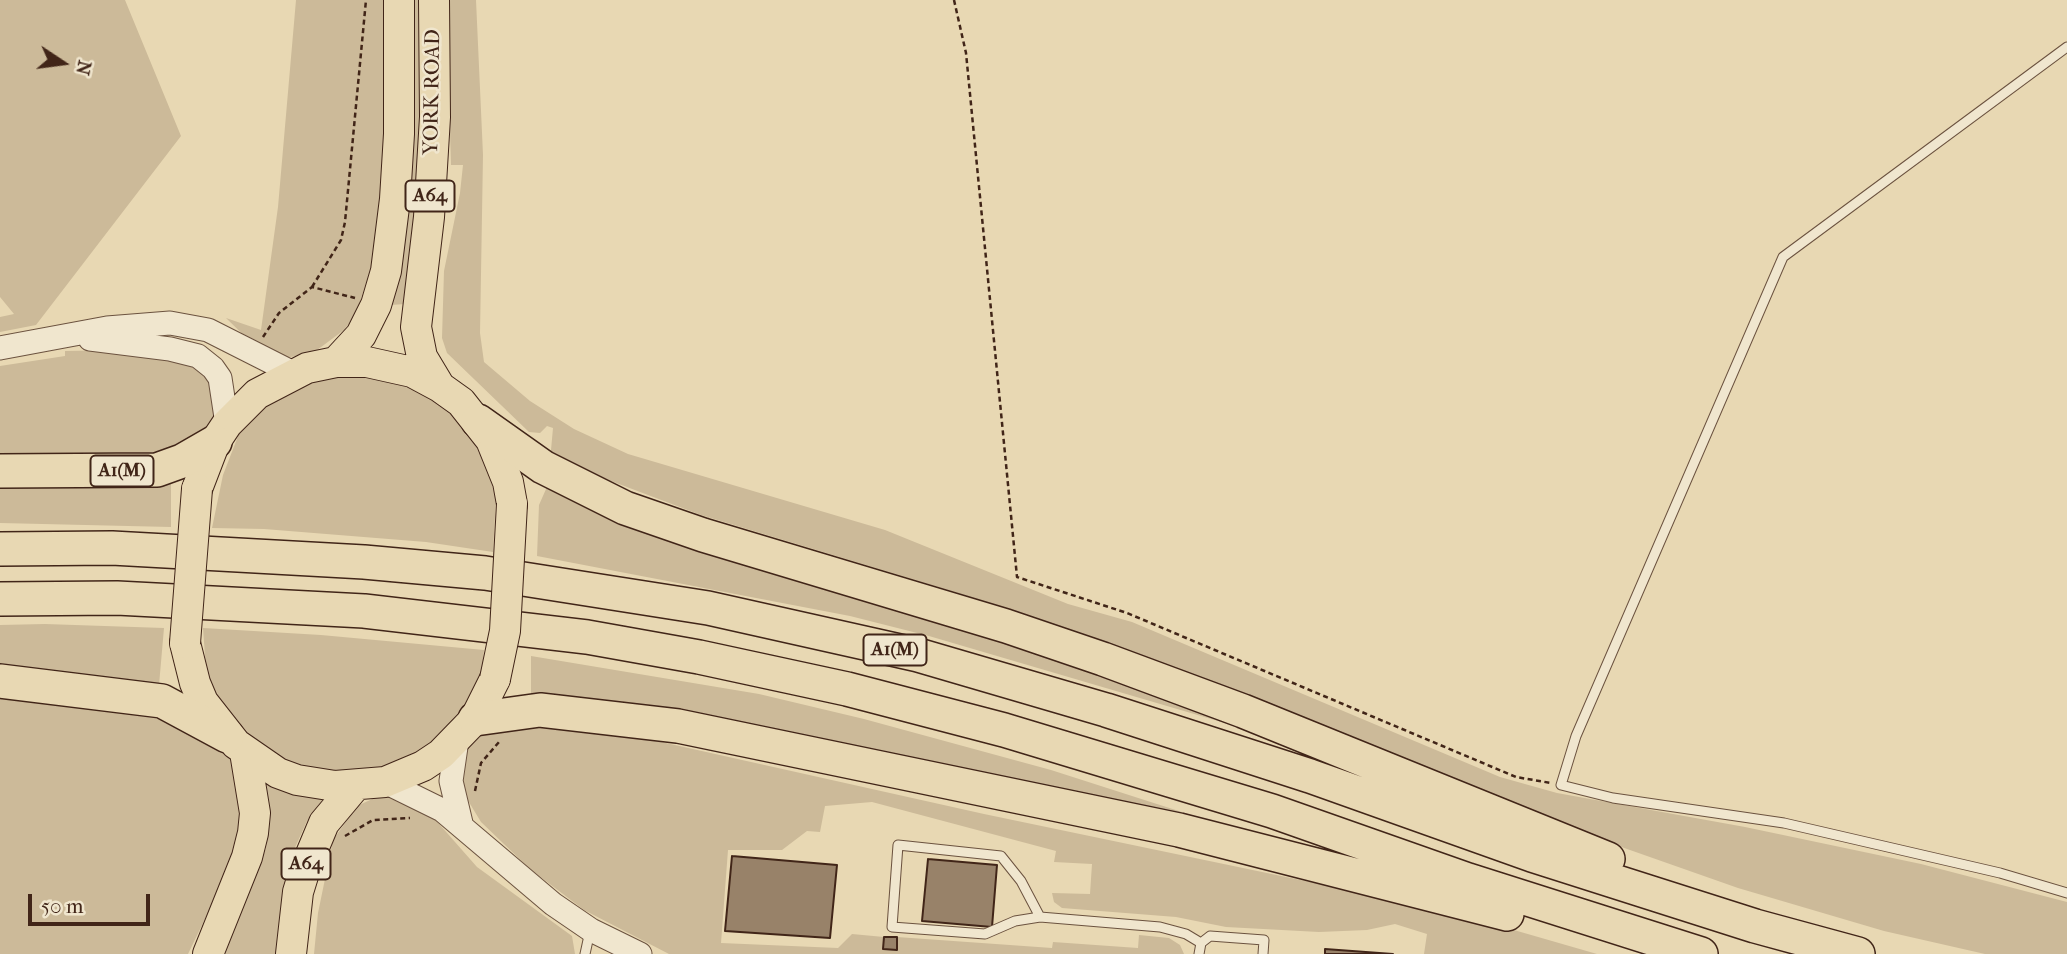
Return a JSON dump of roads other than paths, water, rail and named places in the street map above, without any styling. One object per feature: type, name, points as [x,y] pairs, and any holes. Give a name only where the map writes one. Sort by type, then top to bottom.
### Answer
[{"type":"highway","name":"YORK ROAD","points":[[336,362],[360,335],[376,305],[386,271],[399,134],[398,0]]},
{"type":"highway","name":"YORK ROAD","points":[[434,0],[435,117],[429,216],[416,327],[422,357],[440,387]]},
{"type":"highway","points":[[0,681],[162,701],[296,780],[355,786],[385,782],[424,766],[466,730],[495,679],[505,631],[512,504],[501,461],[478,421],[440,387],[397,367],[367,362],[336,362],[293,373],[257,394],[221,433],[197,489],[185,643],[192,674],[203,702],[236,744]]},
{"type":"highway","name":"A1(M)","points":[[478,421],[543,467],[625,508],[713,538],[1006,626],[1115,664],[1506,816],[1755,926]]},
{"type":"highway","name":"A1(M)","points":[[0,471],[157,470],[182,461],[221,433]]},
{"type":"highway","name":"A1(M)","points":[[0,549],[112,548],[364,562],[485,573],[721,611],[918,655],[1106,710],[1310,776],[1532,855],[1755,926],[1858,954]]},
{"type":"highway","name":"A1(M)","points":[[0,599],[117,598],[363,611],[587,637],[699,657],[847,689],[1004,730],[1272,811],[1468,880],[1701,954]]},
{"type":"highway","name":"A1(M)","points":[[466,730],[540,710],[678,726],[1179,830],[1566,929],[1644,937]]},
{"type":"highway","name":"A64","points":[[208,954],[247,858],[253,833],[255,813],[236,744]]},
{"type":"highway","name":"A64","points":[[291,954],[298,892],[306,866],[324,823],[355,786]]},
{"type":"street","points":[[0,348],[107,328],[149,324],[191,326],[208,330],[293,373]]},
{"type":"street","points":[[70,337],[170,349],[198,356],[213,368],[220,379],[221,433]]},
{"type":"street","points":[[461,823],[451,781],[466,730]]},
{"type":"street","points":[[385,782],[421,798],[461,823],[544,897],[591,930],[640,954]]},
{"type":"lane","points":[[2067,47],[1783,257],[1576,736],[1561,785],[1613,798],[1784,823],[2000,873],[2067,893]]},
{"type":"lane","points":[[1040,917],[1021,881],[1001,856],[898,845],[892,926],[985,934],[1015,921],[1040,917],[1174,929],[1201,943]]},
{"type":"lane","points":[[584,954],[591,930]]},
{"type":"lane","points":[[1199,954],[1201,943],[1210,936],[1264,940],[1263,954]]}]
